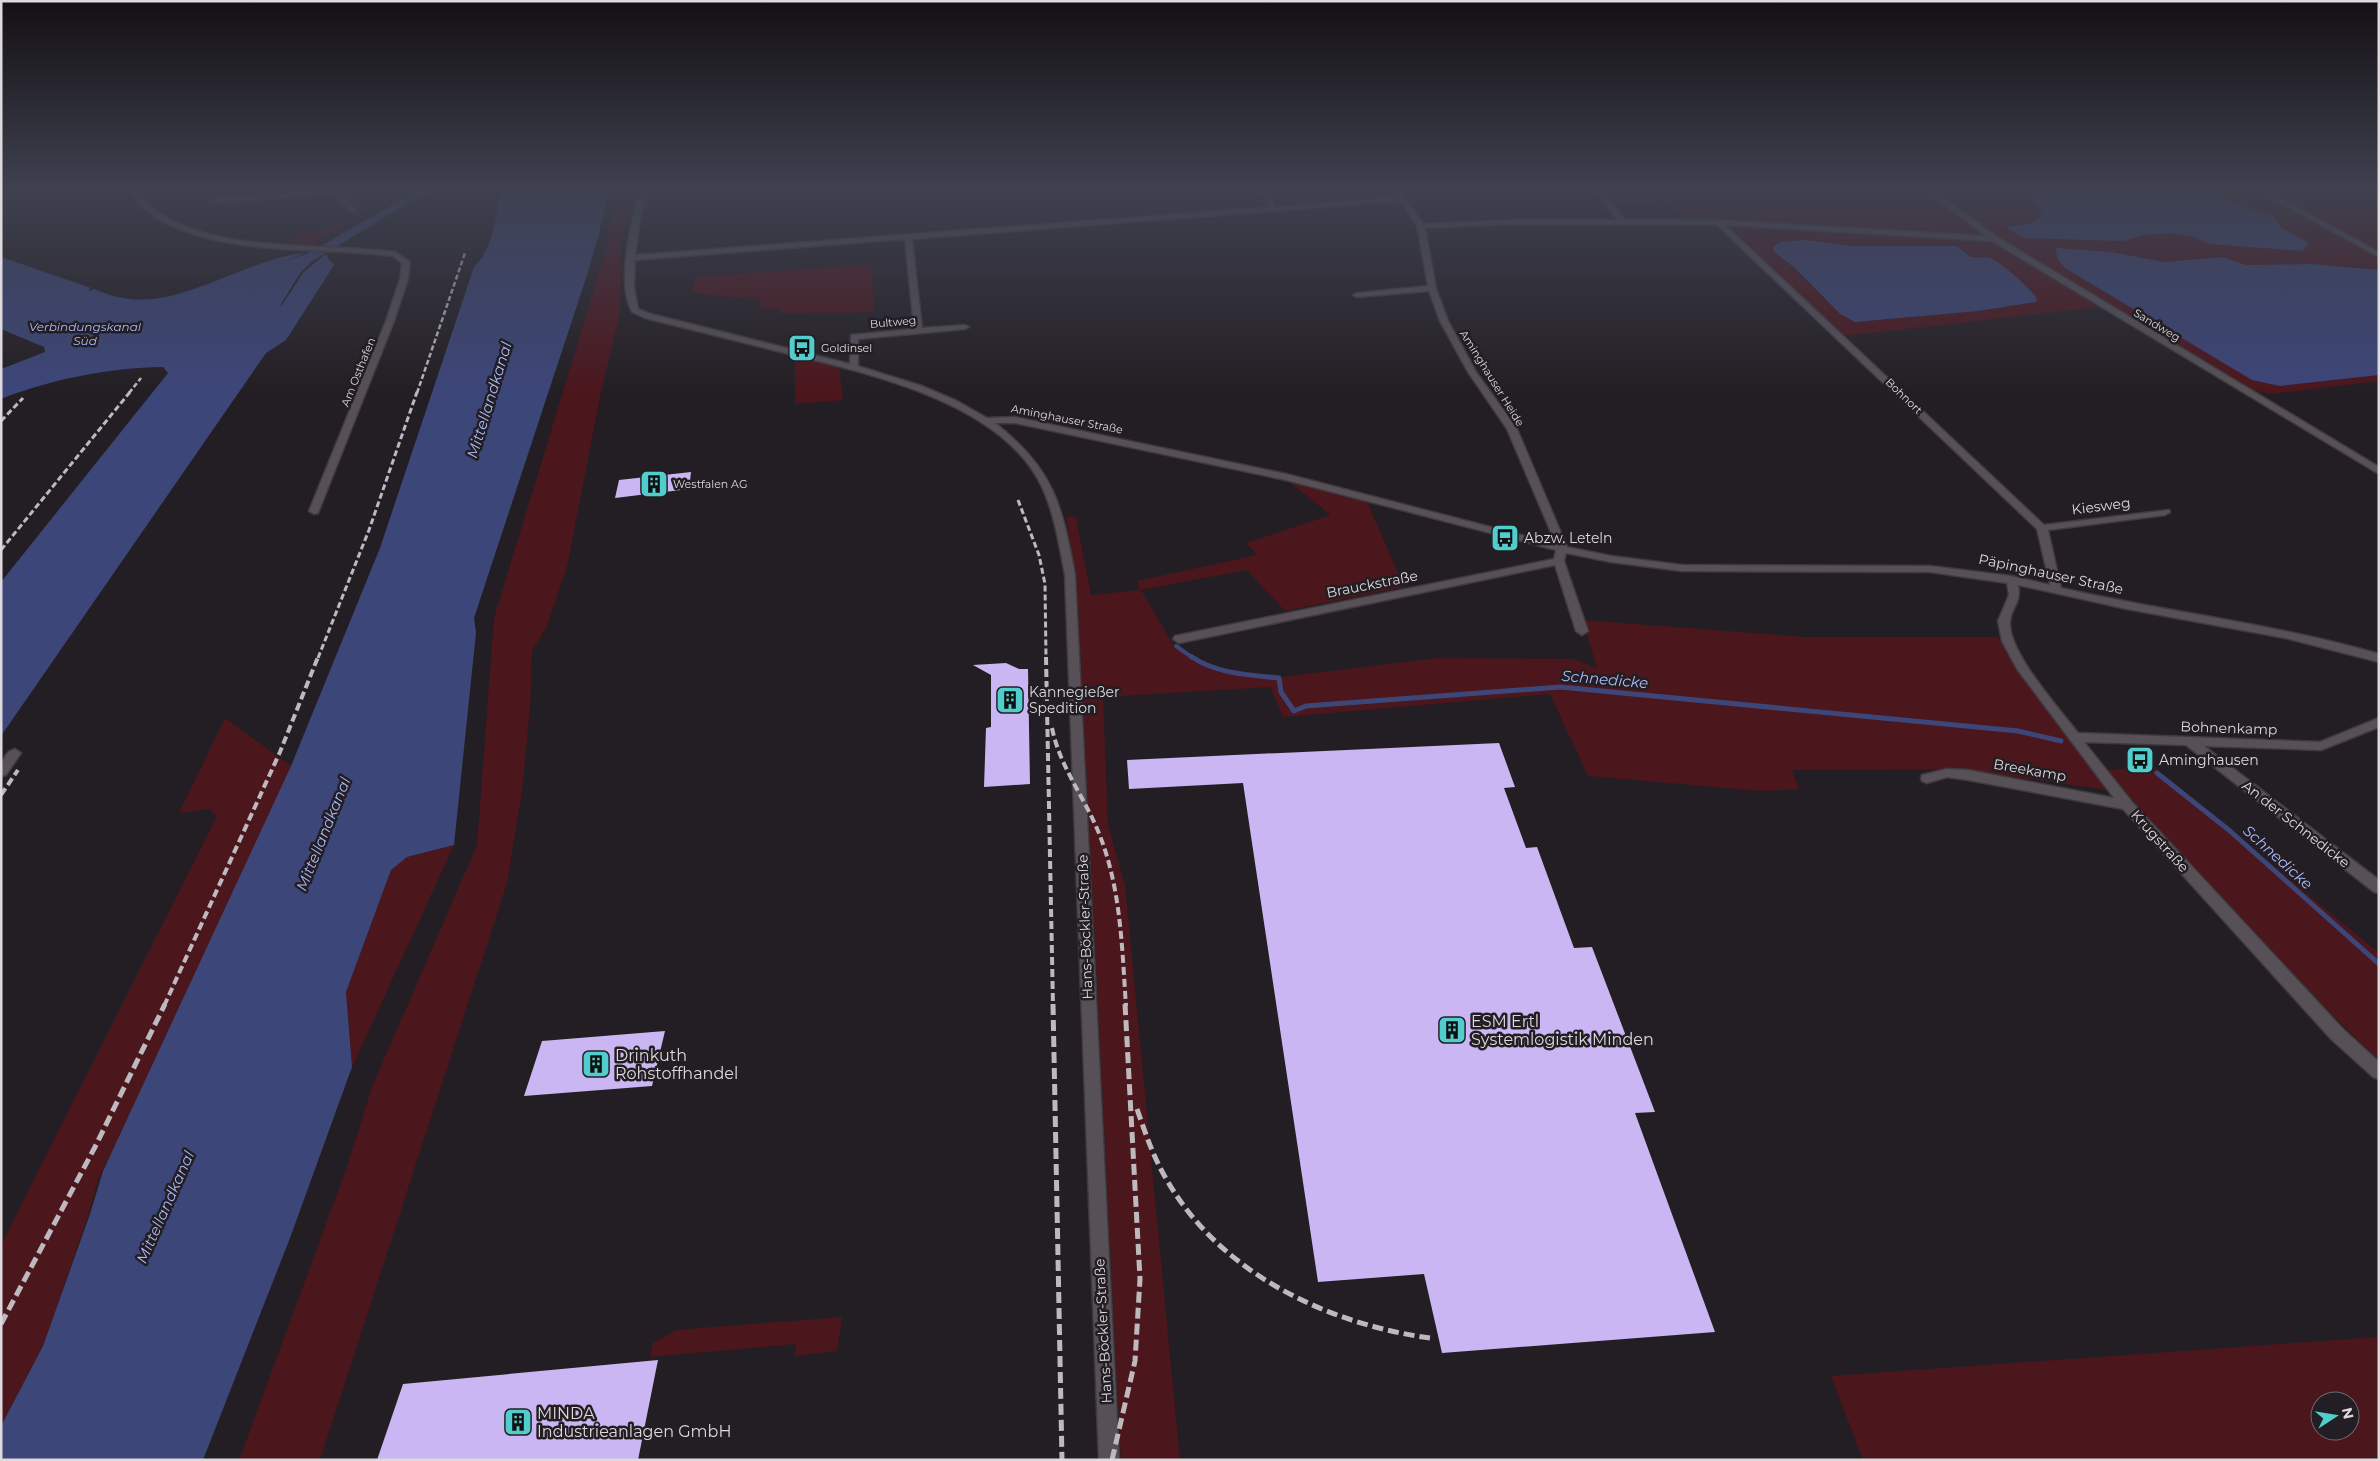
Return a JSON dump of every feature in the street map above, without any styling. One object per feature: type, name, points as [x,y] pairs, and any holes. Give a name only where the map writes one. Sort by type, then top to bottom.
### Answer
[{"type":"street","name":"Am Osthafen","points":[[314,511],[390,321],[404,279],[406,262],[401,258]]},
{"type":"street","points":[[632,258],[632,303],[638,312],[852,367],[932,394],[986,422]]},
{"type":"street","points":[[910,258],[918,331]]},
{"type":"street","name":"Aminghauser Heide","points":[[1427,258],[1432,288],[1444,321],[1458,348],[1512,429],[1562,550]]},
{"type":"street","name":"Bohnort","points":[[1757,258],[2042,528]]},
{"type":"street","name":"Sandweg","points":[[2026,258],[2379,471]]},
{"type":"street","points":[[1357,295],[1432,288]]},
{"type":"street","name":"Bultweg","points":[[852,367],[855,364],[854,337],[965,327]]},
{"type":"street","name":"Aminghauser Straße","points":[[986,422],[1015,420],[1286,477],[1562,550]]},
{"type":"street","name":"Hans-Böckler-Straße","points":[[986,422],[1022,452],[1046,484],[1064,542],[1070,575],[1109,1460]]},
{"type":"street","name":"Kiesweg","points":[[2042,528],[2164,512]]},
{"type":"street","points":[[2042,528],[2056,589]]},
{"type":"street","points":[[1562,550],[1559,561],[1582,631]]},
{"type":"street","name":"Päpinghauser Straße","points":[[1562,550],[1682,568],[1930,569],[2011,579],[2126,606],[2315,640],[2379,658]]},
{"type":"street","name":"Brauckstraße","points":[[1179,638],[1559,561]]},
{"type":"street","name":"Krugstraße","points":[[2011,579],[2015,596],[2004,621],[2008,641],[2021,666],[2127,805],[2337,1034],[2379,1072]]},
{"type":"street","name":"Bohnenkamp","points":[[2074,737],[2321,746],[2379,722]]},
{"type":"street","name":"An der Schnedicke","points":[[2190,742],[2379,888]]},
{"type":"street","points":[[1,772],[15,752]]},
{"type":"street","name":"Breekamp","points":[[1927,778],[1947,773],[1968,775],[2127,805]]},
{"type":"shaded area","points":[[604,258],[621,258],[620,313],[601,392],[567,567],[547,626],[532,651],[530,708],[522,791],[507,883],[320,1460],[239,1460],[347,1167],[372,1087],[477,845],[494,618]]},
{"type":"shaded area","points":[[1760,258],[1786,258],[1787,262],[1840,314],[1884,320],[2021,305],[2030,289],[1993,259],[1987,258],[2021,258],[2099,307],[1845,336]]},
{"type":"shaded area","points":[[2030,258],[2057,258],[2280,386],[2379,375],[2379,381],[2272,394],[2248,389]]},
{"type":"shaded area","points":[[2144,258],[2209,258],[2165,262]]},
{"type":"shaded area","points":[[2226,258],[2379,258],[2379,270],[2313,264],[2246,265]]},
{"type":"shaded area","points":[[871,264],[874,312],[781,314],[781,308],[761,310],[760,297],[741,298],[692,293],[696,277]]},
{"type":"shaded area","points":[[795,356],[839,367],[843,400],[795,404]]},
{"type":"shaded area","points":[[1289,482],[1366,499],[1404,587],[1285,611],[1247,570],[1141,590],[1173,644],[1206,668],[1244,676],[1281,677],[1438,658],[1573,659],[1597,668],[1582,620],[1805,637],[1998,637],[2107,790],[1959,769],[1792,770],[1799,789],[1762,791],[1588,776],[1550,694],[1283,717],[1270,687],[1103,697],[1108,825],[1125,885],[1180,1460],[1121,1460],[1077,584],[1066,516],[1076,517],[1091,595],[1140,590],[1137,581],[1257,555],[1246,543],[1331,515]]},
{"type":"shaded area","points":[[225,718],[291,766],[200,968],[98,1180],[89,1214],[43,1346],[1,1426],[1,1245],[217,816],[210,809],[179,813]]},
{"type":"shaded area","points":[[2153,767],[2379,953],[2379,1061],[2293,975],[2165,838],[2107,770]]},
{"type":"shaded area","points":[[454,845],[352,1067],[346,992],[391,869],[407,857]]},
{"type":"shaded area","points":[[842,1317],[837,1351],[795,1356],[796,1344],[650,1357],[653,1343],[676,1330]]},
{"type":"shaded area","points":[[2379,1337],[2379,1460],[1863,1460],[1831,1376]]},
{"type":"water","name":"Verbindungskanal Süd","points":[[1,258],[91,288],[88,290],[90,291],[94,289],[113,296],[146,299],[169,296],[191,290],[260,264],[279,258],[292,258],[282,262],[293,258],[317,258],[300,273],[280,306],[303,273],[320,258],[328,258],[334,265],[286,340],[266,353],[1,736],[1,582],[168,373],[163,367],[101,372],[60,380],[1,399],[1,369],[45,352],[44,347],[1,329]]},
{"type":"water","name":"Mittellandkanal","points":[[481,258],[592,258],[474,618],[476,633],[454,845],[407,857],[391,870],[346,992],[352,1067],[290,1238],[203,1460],[1,1460],[1,1426],[43,1346],[90,1214],[103,1171],[291,766],[380,548],[474,267]]},
{"type":"water","points":[[1782,258],[1991,258],[2023,283],[2037,299],[2036,302],[1978,311],[1855,322],[1840,314],[1796,269]]},
{"type":"water","points":[[2057,258],[2144,258],[2165,262],[2226,258],[2246,265],[2313,264],[2379,270],[2379,375],[2280,386],[2252,380],[2065,268]]},
{"type":"building","name":"Westfalen AG","points":[[691,472],[689,489],[615,498],[619,480]]},
{"type":"building","name":"Kannegießer Spedition","points":[[1006,663],[1019,669],[1028,669],[1030,784],[984,787],[986,728],[991,727],[991,675],[973,665]]},
{"type":"building","name":"ESM Ertl Systemlogistik Minden","points":[[1499,743],[1515,787],[1504,788],[1526,848],[1537,847],[1574,948],[1592,947],[1655,1112],[1635,1113],[1715,1332],[1442,1353],[1424,1274],[1318,1282],[1243,783],[1129,789],[1127,760]]},
{"type":"building","name":"Drinkuth Rohstoffhandel","points":[[665,1031],[652,1086],[524,1096],[542,1041]]},
{"type":"building","name":"MINDA Industrieanlagen GmbH","points":[[658,1360],[638,1460],[377,1460],[403,1384]]},
{"type":"waterway","name":"Schnedicke","points":[[1176,646],[1193,658]]},
{"type":"waterway","name":"Schnedicke","points":[[1192,657],[1202,663],[1223,670],[1245,675],[1279,678],[1281,692],[1294,711],[1306,706],[1560,687],[2018,731],[2061,741]]},
{"type":"waterway","name":"Schnedicke","points":[[2157,773],[2230,831],[2379,964]]},
{"type":"railway","points":[[417,393],[463,258]]},
{"type":"railway","points":[[129,393],[141,378]]},
{"type":"railway","points":[[1,550],[130,392]]},
{"type":"railway","points":[[318,658],[369,530],[417,392]]},
{"type":"railway","points":[[1,421],[23,398]]},
{"type":"railway","points":[[1018,500],[1039,555],[1045,584],[1046,658]]},
{"type":"railway","points":[[164,1006],[280,752],[318,657]]},
{"type":"railway","points":[[1046,657],[1053,1006]]},
{"type":"railway","points":[[1052,728],[1061,757],[1094,822],[1107,856],[1116,898],[1122,941],[1126,1006]]},
{"type":"railway","points":[[1,795],[18,770]]},
{"type":"railway","points":[[1,1324],[95,1147],[165,1004]]},
{"type":"railway","points":[[1053,1004],[1062,1460]]},
{"type":"railway","points":[[1112,1460],[1135,1361],[1140,1279],[1125,1004]]},
{"type":"railway","points":[[1137,1109],[1159,1165],[1168,1182],[1191,1215],[1217,1243],[1248,1268],[1281,1289],[1317,1307],[1354,1321],[1430,1338]]},
{"type":"place","name":"Goldinsel","points":[[802,348]]},
{"type":"place","name":"Westfalen AG","points":[[654,484]]},
{"type":"place","name":"Abzw. Leteln","points":[[1505,538]]},
{"type":"place","name":"Kannegießer Spedition","points":[[1010,700]]},
{"type":"place","name":"Aminghausen","points":[[2140,760]]},
{"type":"place","name":"ESM Ertl Systemlogistik Minden","points":[[1452,1030]]},
{"type":"place","name":"Drinkuth Rohstoffhandel","points":[[596,1064]]},
{"type":"place","name":"MINDA Industrieanlagen GmbH","points":[[518,1422]]}]
